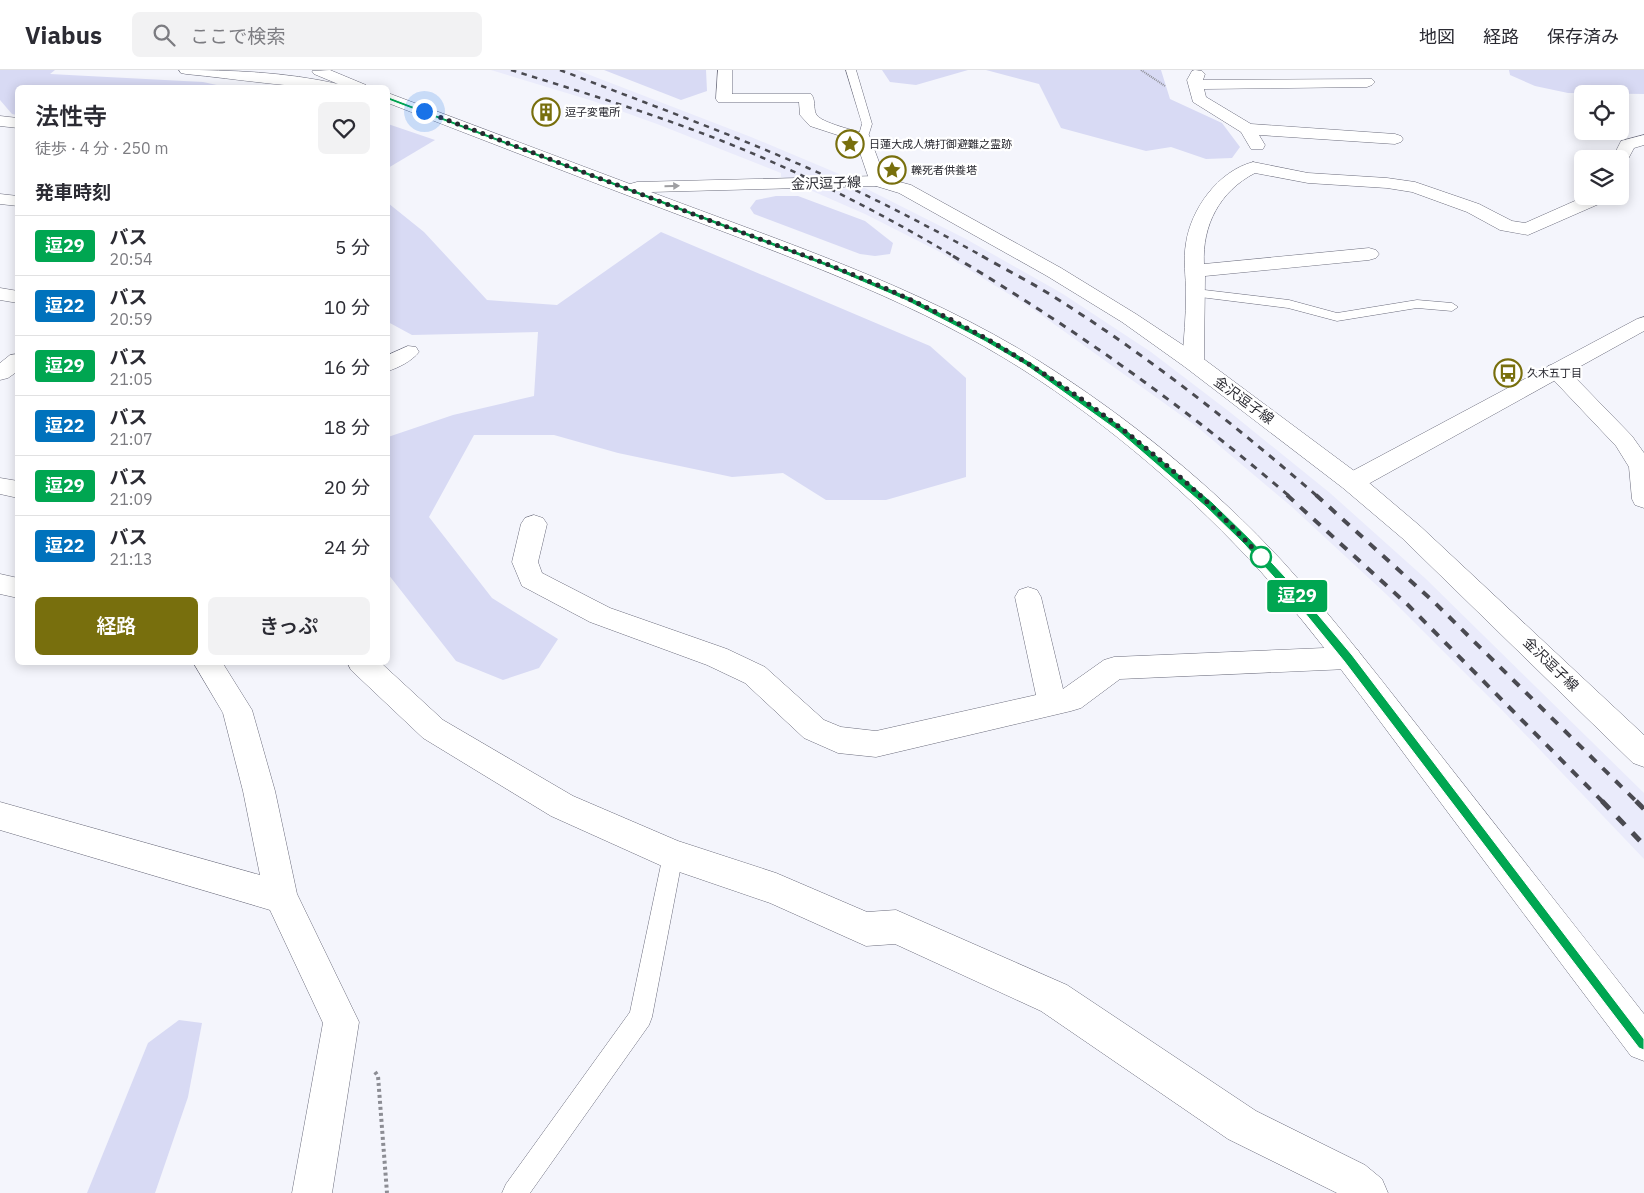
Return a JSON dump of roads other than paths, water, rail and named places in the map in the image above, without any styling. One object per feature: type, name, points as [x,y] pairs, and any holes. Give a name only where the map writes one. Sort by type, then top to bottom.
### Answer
[{"type":"street","points":[[186,70],[278,78],[318,85]]},
{"type":"street","points":[[315,70],[353,85]]},
{"type":"street","points":[[725,70],[724,99],[806,97],[808,115],[816,123],[863,138],[877,181]]},
{"type":"street","points":[[1193,362],[1196,293],[1195,243],[1202,219],[1214,195],[1228,182],[1253,167],[1260,153],[1257,144],[1247,130],[1199,99],[1198,78],[1368,82]]},
{"type":"street","points":[[390,99],[830,266],[909,299],[988,340],[1053,380],[1121,430],[1209,505],[1247,541],[1294,594],[1348,658],[1644,1043]]},
{"type":"street","points":[[0,121],[15,123]]},
{"type":"street","points":[[1247,130],[1394,139]]},
{"type":"street","points":[[1625,150],[1627,146],[1644,140]]},
{"type":"street","points":[[1253,167],[1308,178],[1387,183],[1416,187],[1473,208],[1507,226],[1528,229],[1580,205]]},
{"type":"street","name":"金沢逗子線","points":[[623,187],[877,181],[905,188],[1054,272],[1129,318],[1193,362],[1352,482],[1418,538],[1644,754]]},
{"type":"street","name":"金沢逗子線","points":[[696,215],[740,194],[771,185]]},
{"type":"street","points":[[0,199],[15,202]]},
{"type":"street","points":[[1195,271],[1369,254]]},
{"type":"street","points":[[0,294],[15,296]]},
{"type":"street","points":[[1352,482],[1644,323]]},
{"type":"street","points":[[390,363],[408,352]]},
{"type":"street","points":[[0,373],[15,362]]},
{"type":"street","points":[[1556,371],[1624,441],[1642,465],[1644,499]]},
{"type":"street","points":[[0,486],[15,489]]},
{"type":"street","points":[[534,524],[525,562],[531,580],[600,615],[718,656],[755,675],[814,729],[838,740],[876,744],[1052,704],[1071,699],[1114,668],[1348,658]]},
{"type":"street","points":[[0,584],[15,587]]},
{"type":"street","points":[[1028,597],[1052,704]]},
{"type":"street","points":[[209,665],[236,710],[259,791],[281,896],[341,1022],[312,1193]]},
{"type":"street","points":[[364,665],[433,729],[562,806],[673,855],[776,889],[866,929],[896,927],[1054,998],[1242,1125],[1351,1180],[1368,1193]]},
{"type":"street","points":[[0,816],[281,896]]},
{"type":"lane","points":[[851,70],[867,124],[863,138]]},
{"type":"lane","points":[[1196,293],[1289,304],[1337,318],[1417,304],[1452,307]]},
{"type":"lane","points":[[515,1193],[641,1017],[673,855]]},
{"type":"railway","points":[[511,70],[668,121],[761,157],[860,204],[955,257]]},
{"type":"railway","points":[[560,70],[808,168],[897,211],[984,257]]},
{"type":"railway","points":[[953,256],[1084,339],[1168,399],[1289,496]]},
{"type":"railway","points":[[982,256],[1089,319],[1123,343],[1222,417],[1317,496]]},
{"type":"railway","points":[[1287,495],[1408,605],[1603,802]]},
{"type":"railway","points":[[1316,495],[1435,603],[1637,802]]},
{"type":"railway","points":[[1602,801],[1644,845]]},
{"type":"railway","points":[[1637,802],[1644,809]]},
{"type":"place","name":"逗子変電所","points":[[546,112]]},
{"type":"place","name":"日蓮大成人焼打御避難之霊跡","points":[[850,144]]},
{"type":"place","name":"轢死者供養塔","points":[[892,170]]},
{"type":"place","name":"久木五丁目","points":[[1508,373]]}]
